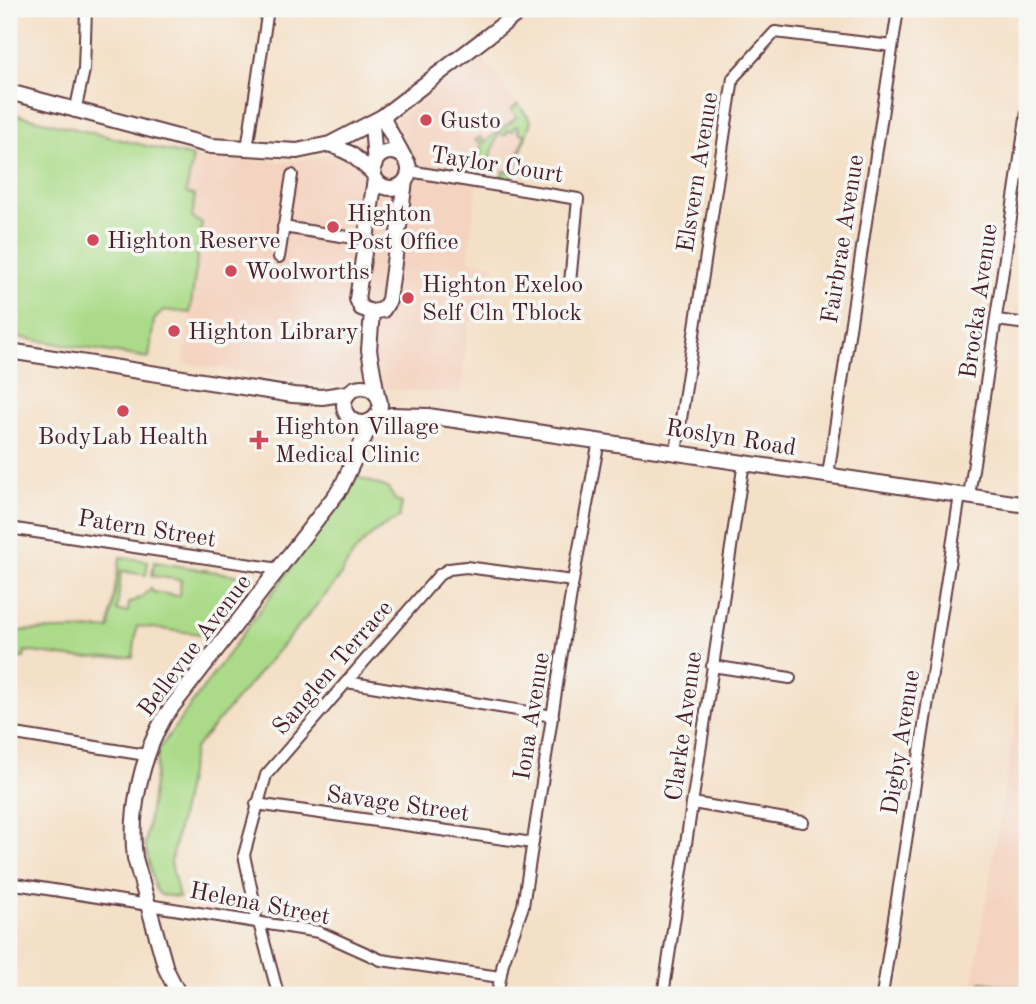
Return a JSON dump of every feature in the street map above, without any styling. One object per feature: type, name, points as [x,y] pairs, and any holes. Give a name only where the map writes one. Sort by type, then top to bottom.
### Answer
[{"type":"street","points":[[70,111],[84,70],[86,9]]},
{"type":"street","points":[[247,149],[268,9]]},
{"type":"street","points":[[9,99],[70,111],[211,146],[297,151],[330,144],[377,120],[523,9]]},
{"type":"street","name":"Fairbrae Avenue","points":[[828,475],[898,9]]},
{"type":"street","name":"Elsvern Avenue","points":[[676,452],[733,78],[775,32],[892,46]]},
{"type":"street","points":[[9,92],[70,111]]},
{"type":"street","name":"Brocka Avenue","points":[[965,496],[1022,184],[1027,112]]},
{"type":"street","points":[[377,120],[407,171],[389,300],[383,310],[372,312],[361,308],[357,302],[375,172],[377,120]]},
{"type":"street","points":[[330,144],[351,154],[391,187],[407,171]]},
{"type":"street","points":[[375,172],[380,155],[390,152],[407,171]]},
{"type":"street","name":"Taylor Court","points":[[407,171],[578,199],[570,284]]},
{"type":"street","points":[[279,257],[292,175]]},
{"type":"street","points":[[284,227],[367,240]]},
{"type":"street","points":[[372,312],[369,350],[380,411],[373,420]]},
{"type":"street","points":[[997,320],[1027,324]]},
{"type":"street","points":[[347,415],[344,404],[369,350]]},
{"type":"street","name":"Roslyn Road","points":[[9,351],[293,395],[322,397],[364,387],[378,396],[428,415]]},
{"type":"street","name":"Roslyn Road","points":[[293,395],[347,415],[359,424],[392,415],[428,415],[1027,505]]},
{"type":"street","name":"Bellevue Avenue","points":[[347,415],[353,435],[352,464]]},
{"type":"street","name":"Bellevue Avenue","points":[[179,995],[166,969],[145,904],[133,842],[146,755],[165,716],[341,488],[373,420]]},
{"type":"street","name":"Iona Avenue","points":[[497,995],[500,977],[523,906],[573,581],[599,440]]},
{"type":"street","name":"Clarke Avenue","points":[[663,995],[744,463]]},
{"type":"street","name":"Digby Avenue","points":[[882,995],[965,496]]},
{"type":"street","name":"Patern Street","points":[[9,527],[279,569]]},
{"type":"street","name":"Sanglen Terrace","points":[[277,990],[257,923],[244,855],[266,775],[439,575],[449,569],[466,567],[573,581]]},
{"type":"street","points":[[712,666],[790,678]]},
{"type":"street","points":[[347,682],[553,716]]},
{"type":"street","points":[[9,733],[146,755]]},
{"type":"street","points":[[693,803],[803,822]]},
{"type":"street","name":"Savage Street","points":[[256,804],[533,843]]},
{"type":"street","name":"Helena Street","points":[[9,883],[322,932],[381,960],[500,977]]},
{"type":"shaded area","points":[[480,55],[531,121],[514,172],[479,169],[468,260],[494,263],[485,320],[470,320],[460,394],[332,385],[184,363],[202,223],[192,218],[184,195],[190,157],[290,162],[345,150],[416,106]]},
{"type":"shaded area","points":[[1027,641],[1027,995],[971,995],[1008,766]]},
{"type":"green space","points":[[518,104],[531,121],[510,184],[502,179],[503,171],[512,172],[514,169],[525,135],[518,132],[519,127],[515,126],[513,131],[508,130],[506,135],[498,134],[487,168],[496,171],[471,168],[479,167],[482,143],[475,140],[480,137],[485,142],[517,117],[511,110]]},
{"type":"green space","name":"Highton Reserve","points":[[9,113],[193,157],[186,193],[195,195],[192,218],[202,223],[190,313],[164,310],[154,320],[149,358],[9,336]]},
{"type":"green space","points":[[357,477],[388,488],[396,501],[402,503],[399,518],[370,536],[356,551],[338,580],[194,749],[171,863],[179,897],[161,895],[155,889],[145,845],[159,749]]},
{"type":"green space","points":[[120,557],[148,561],[146,575],[121,571],[117,611],[128,612],[129,603],[142,597],[151,588],[153,592],[179,596],[181,580],[152,576],[154,562],[247,577],[248,581],[208,635],[137,626],[133,657],[76,658],[25,651],[24,658],[9,657],[9,631],[109,629]]},
{"type":"green space","points":[[981,982],[1027,988],[1027,995],[979,995]]},
{"type":"place","name":"Gusto","points":[[426,120]]},
{"type":"place","name":"Highton Post Office","points":[[333,227]]},
{"type":"place","name":"Highton Reserve","points":[[93,240]]},
{"type":"place","name":"Woolworths","points":[[231,271]]},
{"type":"place","name":"Highton Exeloo Self Cln Tblock","points":[[408,298]]},
{"type":"place","name":"Highton Library","points":[[174,331]]},
{"type":"place","name":"BodyLab Health","points":[[123,411]]},
{"type":"place","name":"Highton Village Medical Clinic","points":[[259,440]]}]
